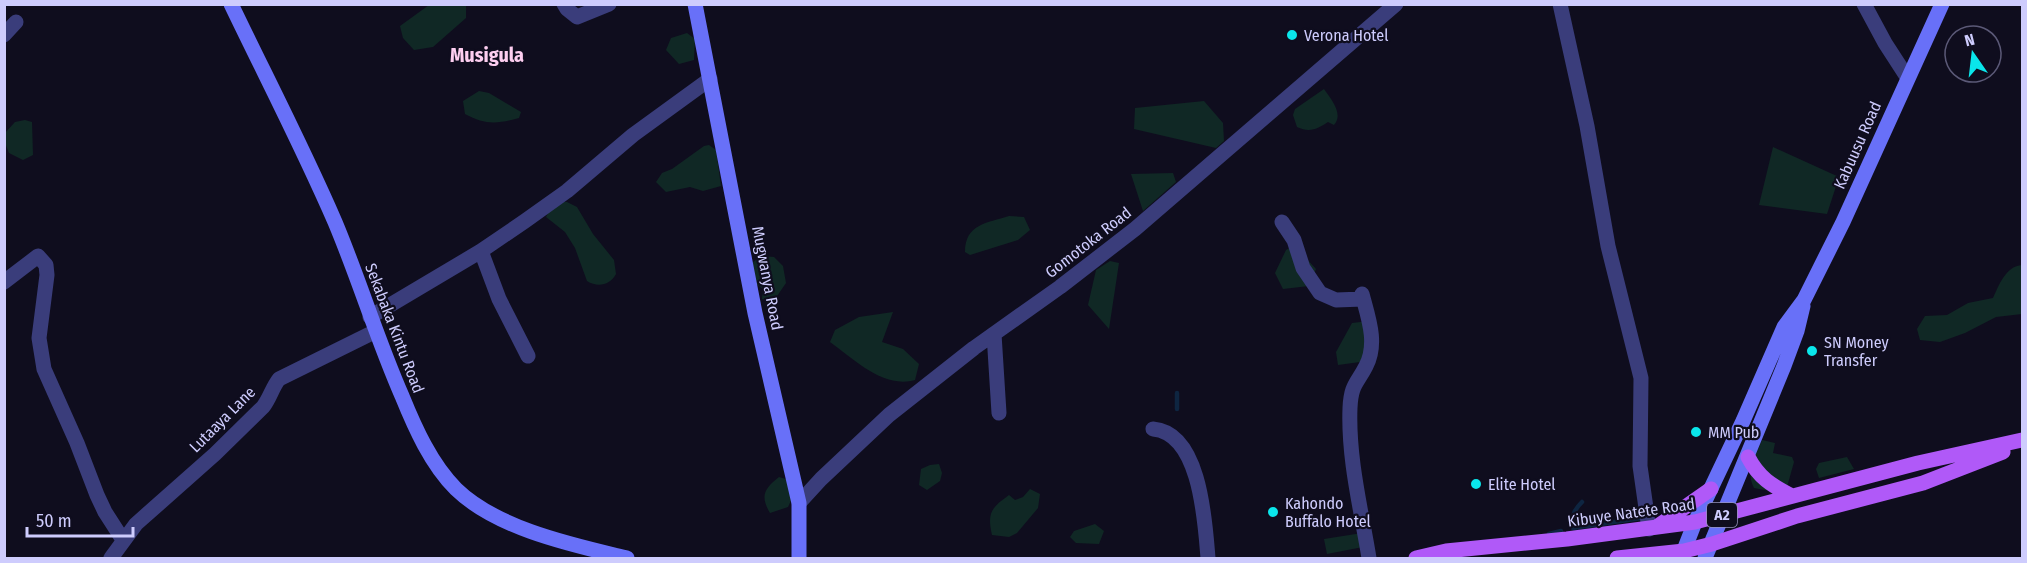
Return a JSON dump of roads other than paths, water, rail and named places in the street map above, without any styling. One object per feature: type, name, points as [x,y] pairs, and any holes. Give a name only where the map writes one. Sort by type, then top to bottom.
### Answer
[{"type":"main road","name":"Kibuye Natete Road","points":[[1416,558],[1446,550],[1652,529],[1695,522],[1918,463],[2022,442]]},
{"type":"main road","name":"Kibuye Natete Road","points":[[1617,558],[1682,555],[1797,516],[1923,483],[2022,442]]},
{"type":"main road","points":[[1748,457],[1764,479],[1792,496]]},
{"type":"main road","points":[[1652,529],[1711,489]]},
{"type":"street","name":"Sekabaka Kintu Road","points":[[231,4],[335,224],[404,403],[437,467],[456,489],[479,508],[519,526],[577,546],[627,558]]},
{"type":"street","points":[[564,4],[577,17],[609,4]]},
{"type":"street","name":"Mugwanya Road","points":[[695,4],[758,323],[799,503],[799,558]]},
{"type":"street","points":[[1560,4],[1587,126],[1608,246],[1641,378],[1640,466],[1652,529]]},
{"type":"street","points":[[1864,4],[1907,77]]},
{"type":"street","name":"Kabuusu Road","points":[[1682,555],[1784,327],[1804,300],[1843,222],[1942,4]]},
{"type":"street","name":"Gomotoka Road","points":[[799,503],[821,478],[889,415],[926,384],[1060,287],[1135,229],[1389,8]]},
{"type":"street","points":[[4,35],[16,22]]},
{"type":"street","name":"Lutaaya Lane","points":[[111,558],[136,524],[246,425],[270,399],[279,379],[373,324],[567,192],[633,135],[710,79]]},
{"type":"street","points":[[1282,222],[1294,240],[1303,268],[1320,293],[1336,300],[1362,297],[1370,324],[1371,350],[1365,367],[1353,385],[1350,409],[1352,458],[1369,558]]},
{"type":"street","points":[[481,251],[500,299],[528,356]]},
{"type":"street","points":[[4,282],[38,256],[46,265],[47,275],[39,338],[44,369],[101,503],[123,540]]},
{"type":"street","name":"Kabuusu Road","points":[[1705,558],[1725,514],[1797,331],[1804,300]]},
{"type":"street","points":[[994,334],[999,413]]},
{"type":"street","points":[[1153,429],[1164,431],[1174,438],[1194,471],[1205,515],[1208,558]]},
{"type":"waterway","points":[[1177,393],[1177,409]]},
{"type":"waterway","points":[[1582,502],[1574,514],[1573,528],[1641,518]]},
{"type":"waterway","points":[[1549,534],[1561,531]]},
{"type":"place","name":"Verona Hotel","points":[[1292,35]]},
{"type":"place","name":"SN Money Transfer","points":[[1812,351]]},
{"type":"place","name":"MM Pub","points":[[1696,432]]},
{"type":"place","name":"Elite Hotel","points":[[1476,484]]},
{"type":"place","name":"Kahondo Buffalo Hotel","points":[[1273,512]]},
{"type":"district","name":"Musigula","points":[[487,55]]}]
